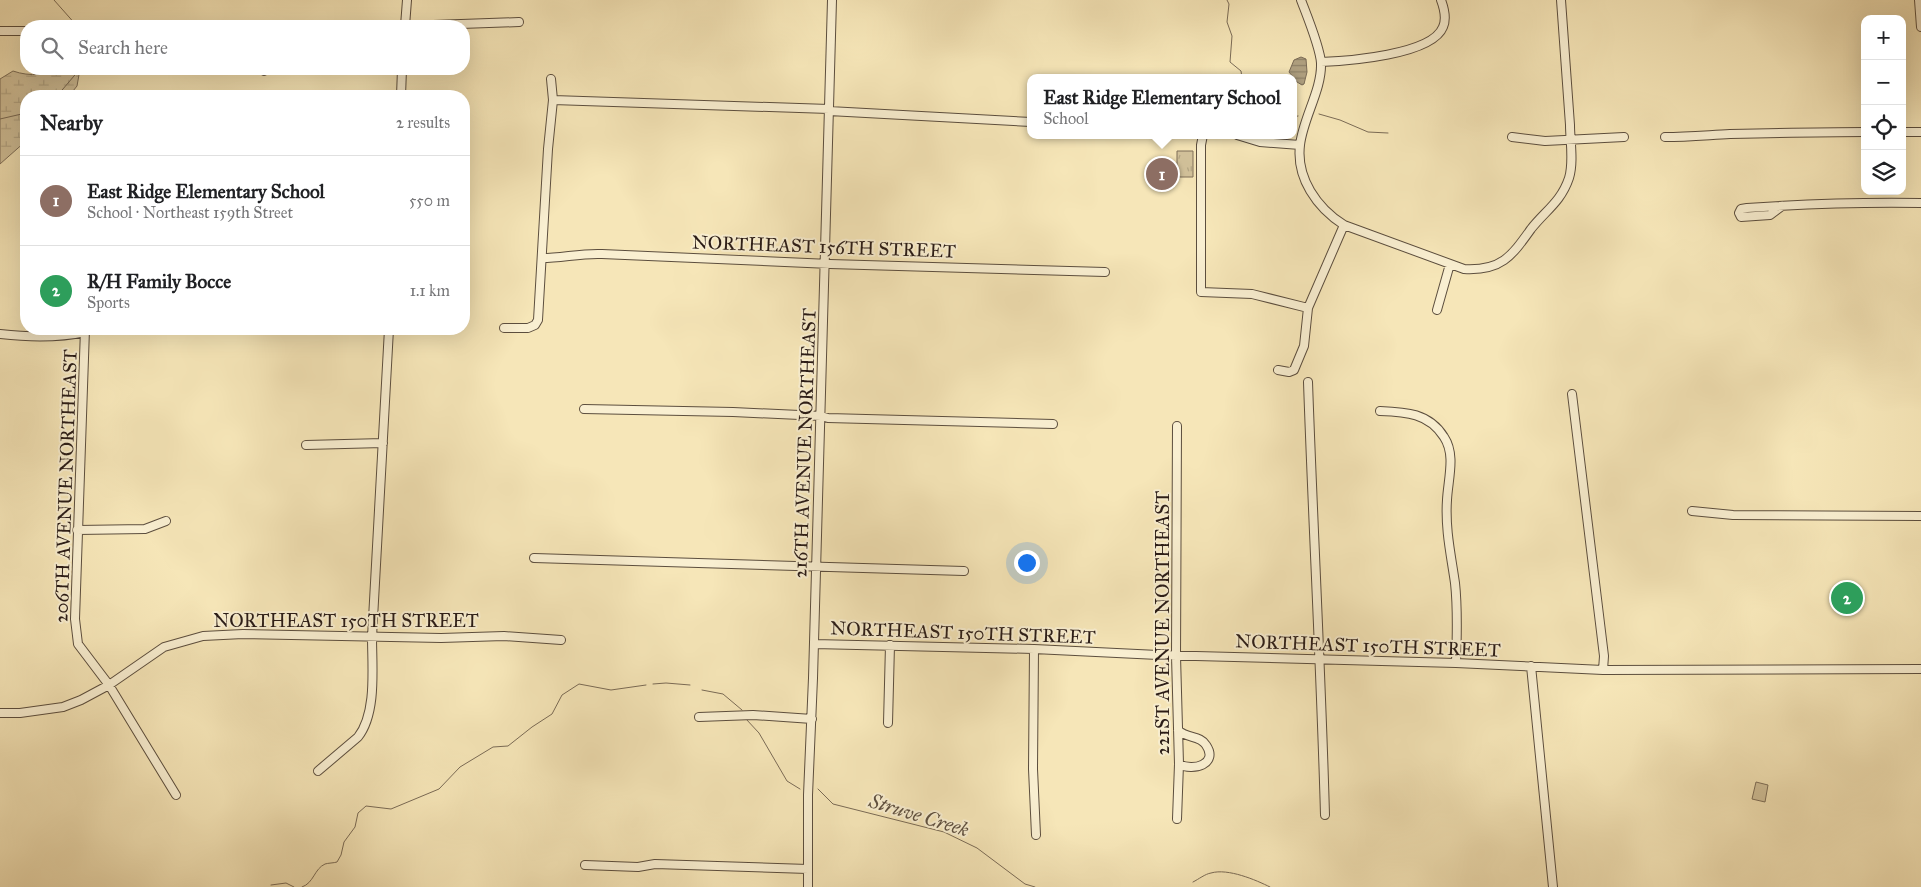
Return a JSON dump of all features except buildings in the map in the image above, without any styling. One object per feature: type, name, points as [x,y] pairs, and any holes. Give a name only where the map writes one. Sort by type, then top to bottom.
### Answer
[{"type":"street","points":[[405,20],[407,0]]},
{"type":"street","name":"216TH AVENUE NORTHEAST","points":[[808,887],[808,795],[812,719],[832,0]]},
{"type":"street","points":[[1301,0],[1321,62],[1319,79],[1300,145],[1302,165],[1310,192],[1325,211],[1344,225],[1464,269],[1478,270],[1503,263],[1511,256],[1533,226],[1561,195],[1569,176],[1571,164],[1570,140],[1561,0]]},
{"type":"street","points":[[1321,62],[1370,58],[1416,46],[1433,39],[1440,33],[1444,25],[1445,17],[1441,0]]},
{"type":"street","points":[[1919,0],[1921,27]]},
{"type":"street","points":[[470,24],[519,22]]},
{"type":"street","points":[[0,31],[20,31]]},
{"type":"street","points":[[401,90],[402,75]]},
{"type":"street","points":[[504,328],[528,328],[535,325],[538,320],[548,148],[553,100],[550,79]]},
{"type":"street","points":[[553,100],[829,110],[1027,122]]},
{"type":"street","points":[[1665,137],[1800,132],[1861,132]]},
{"type":"street","points":[[1906,132],[1921,132]]},
{"type":"street","points":[[1512,137],[1545,141],[1624,137]]},
{"type":"street","points":[[1203,139],[1201,292],[1252,294],[1308,308]]},
{"type":"street","points":[[1250,139],[1260,142],[1300,145]]},
{"type":"street","points":[[1782,206],[1884,202],[1921,203]]},
{"type":"street","points":[[1278,370],[1289,372],[1294,370],[1298,362],[1304,346],[1308,308],[1344,225]]},
{"type":"street","name":"NORTHEAST 156TH STREET","points":[[542,258],[602,254],[1105,272]]},
{"type":"street","points":[[1437,310],[1450,264]]},
{"type":"street","points":[[0,334],[18,336],[46,335]]},
{"type":"street","name":"206TH AVENUE NORTHEAST","points":[[85,335],[75,619],[78,644],[108,685],[176,795]]},
{"type":"street","points":[[318,771],[362,731],[368,717],[371,692],[372,637],[389,335]]},
{"type":"street","points":[[1308,382],[1325,814]]},
{"type":"street","points":[[1572,394],[1604,656],[1603,670]]},
{"type":"street","points":[[584,410],[733,412],[821,416],[838,419],[1053,424]]},
{"type":"street","points":[[1380,411],[1410,413],[1427,419],[1437,427],[1449,447],[1451,458],[1446,513],[1448,542],[1455,584],[1456,663]]},
{"type":"street","name":"221ST AVENUE NORTHEAST","points":[[1177,819],[1179,764],[1176,656],[1178,426]]},
{"type":"street","points":[[306,445],[383,443]]},
{"type":"street","points":[[1692,511],[1733,515],[1921,516]]},
{"type":"street","points":[[77,530],[128,531],[145,529],[166,521]]},
{"type":"street","points":[[534,558],[663,560],[964,571]]},
{"type":"street","name":"NORTHEAST 150TH STREET","points":[[0,713],[20,713],[63,707],[81,700],[108,685],[164,647],[202,636],[243,634],[372,637],[504,636],[562,640]]},
{"type":"street","name":"NORTHEAST 150TH STREET","points":[[814,644],[1034,649],[1176,656],[1456,663],[1603,670],[1921,669]]},
{"type":"street","points":[[888,723],[890,646]]},
{"type":"street","points":[[1034,649],[1033,769],[1036,835]]},
{"type":"street","points":[[1531,666],[1553,887]]},
{"type":"street","points":[[699,717],[753,715],[812,719]]},
{"type":"street","points":[[1178,730],[1184,736],[1200,739],[1206,744],[1209,752],[1209,759],[1205,764],[1197,768],[1179,764]]},
{"type":"street","points":[[585,865],[638,867],[655,864],[808,869]]},
{"type":"green space","points":[[13,71],[20,73],[20,75],[79,75],[77,86],[74,90],[20,90],[20,146],[0,164],[0,79]]},
{"type":"green space","points":[[1177,151],[1193,151],[1193,177],[1177,177]]},
{"type":"green space","points":[[1756,782],[1768,785],[1765,802],[1752,799]]},
{"type":"shaded area","points":[[1301,57],[1306,59],[1307,72],[1304,84],[1302,85],[1297,82],[1297,74],[1291,74],[1289,72],[1294,60]]},
{"type":"waterway","points":[[54,0],[72,20]]},
{"type":"waterway","points":[[1227,0],[1229,4],[1227,22],[1232,36],[1230,62],[1241,71],[1241,74]]},
{"type":"waterway","points":[[62,90],[75,75]]},
{"type":"waterway","points":[[0,119],[20,114]]},
{"type":"waterway","points":[[1319,114],[1340,120],[1368,132],[1388,133]]},
{"type":"waterway","name":"Struve Creek","points":[[302,887],[309,882],[321,866],[337,862],[344,842],[355,827],[358,813],[366,806],[391,809],[439,789],[460,767],[493,747],[508,746],[552,714],[562,695],[579,684],[611,690],[646,685]]},
{"type":"waterway","name":"Struve Creek","points":[[653,684],[690,685]]},
{"type":"waterway","name":"Struve Creek","points":[[702,690],[723,694],[742,710]]},
{"type":"waterway","name":"Struve Creek","points":[[746,719],[759,733],[787,781],[800,789]]},
{"type":"waterway","name":"Struve Creek","points":[[818,789],[833,804],[944,832],[977,848],[1025,884],[1035,887]]},
{"type":"waterway","name":"Struve Creek","points":[[1193,882],[1204,875],[1225,872],[1250,878],[1270,887]]},
{"type":"waterway","name":"Struve Creek","points":[[271,885],[286,883],[294,887]]},
{"type":"place","name":"East Ridge Elementary School","points":[[1162,174]]},
{"type":"place","name":"R/H Family Bocce","points":[[1847,598]]}]
